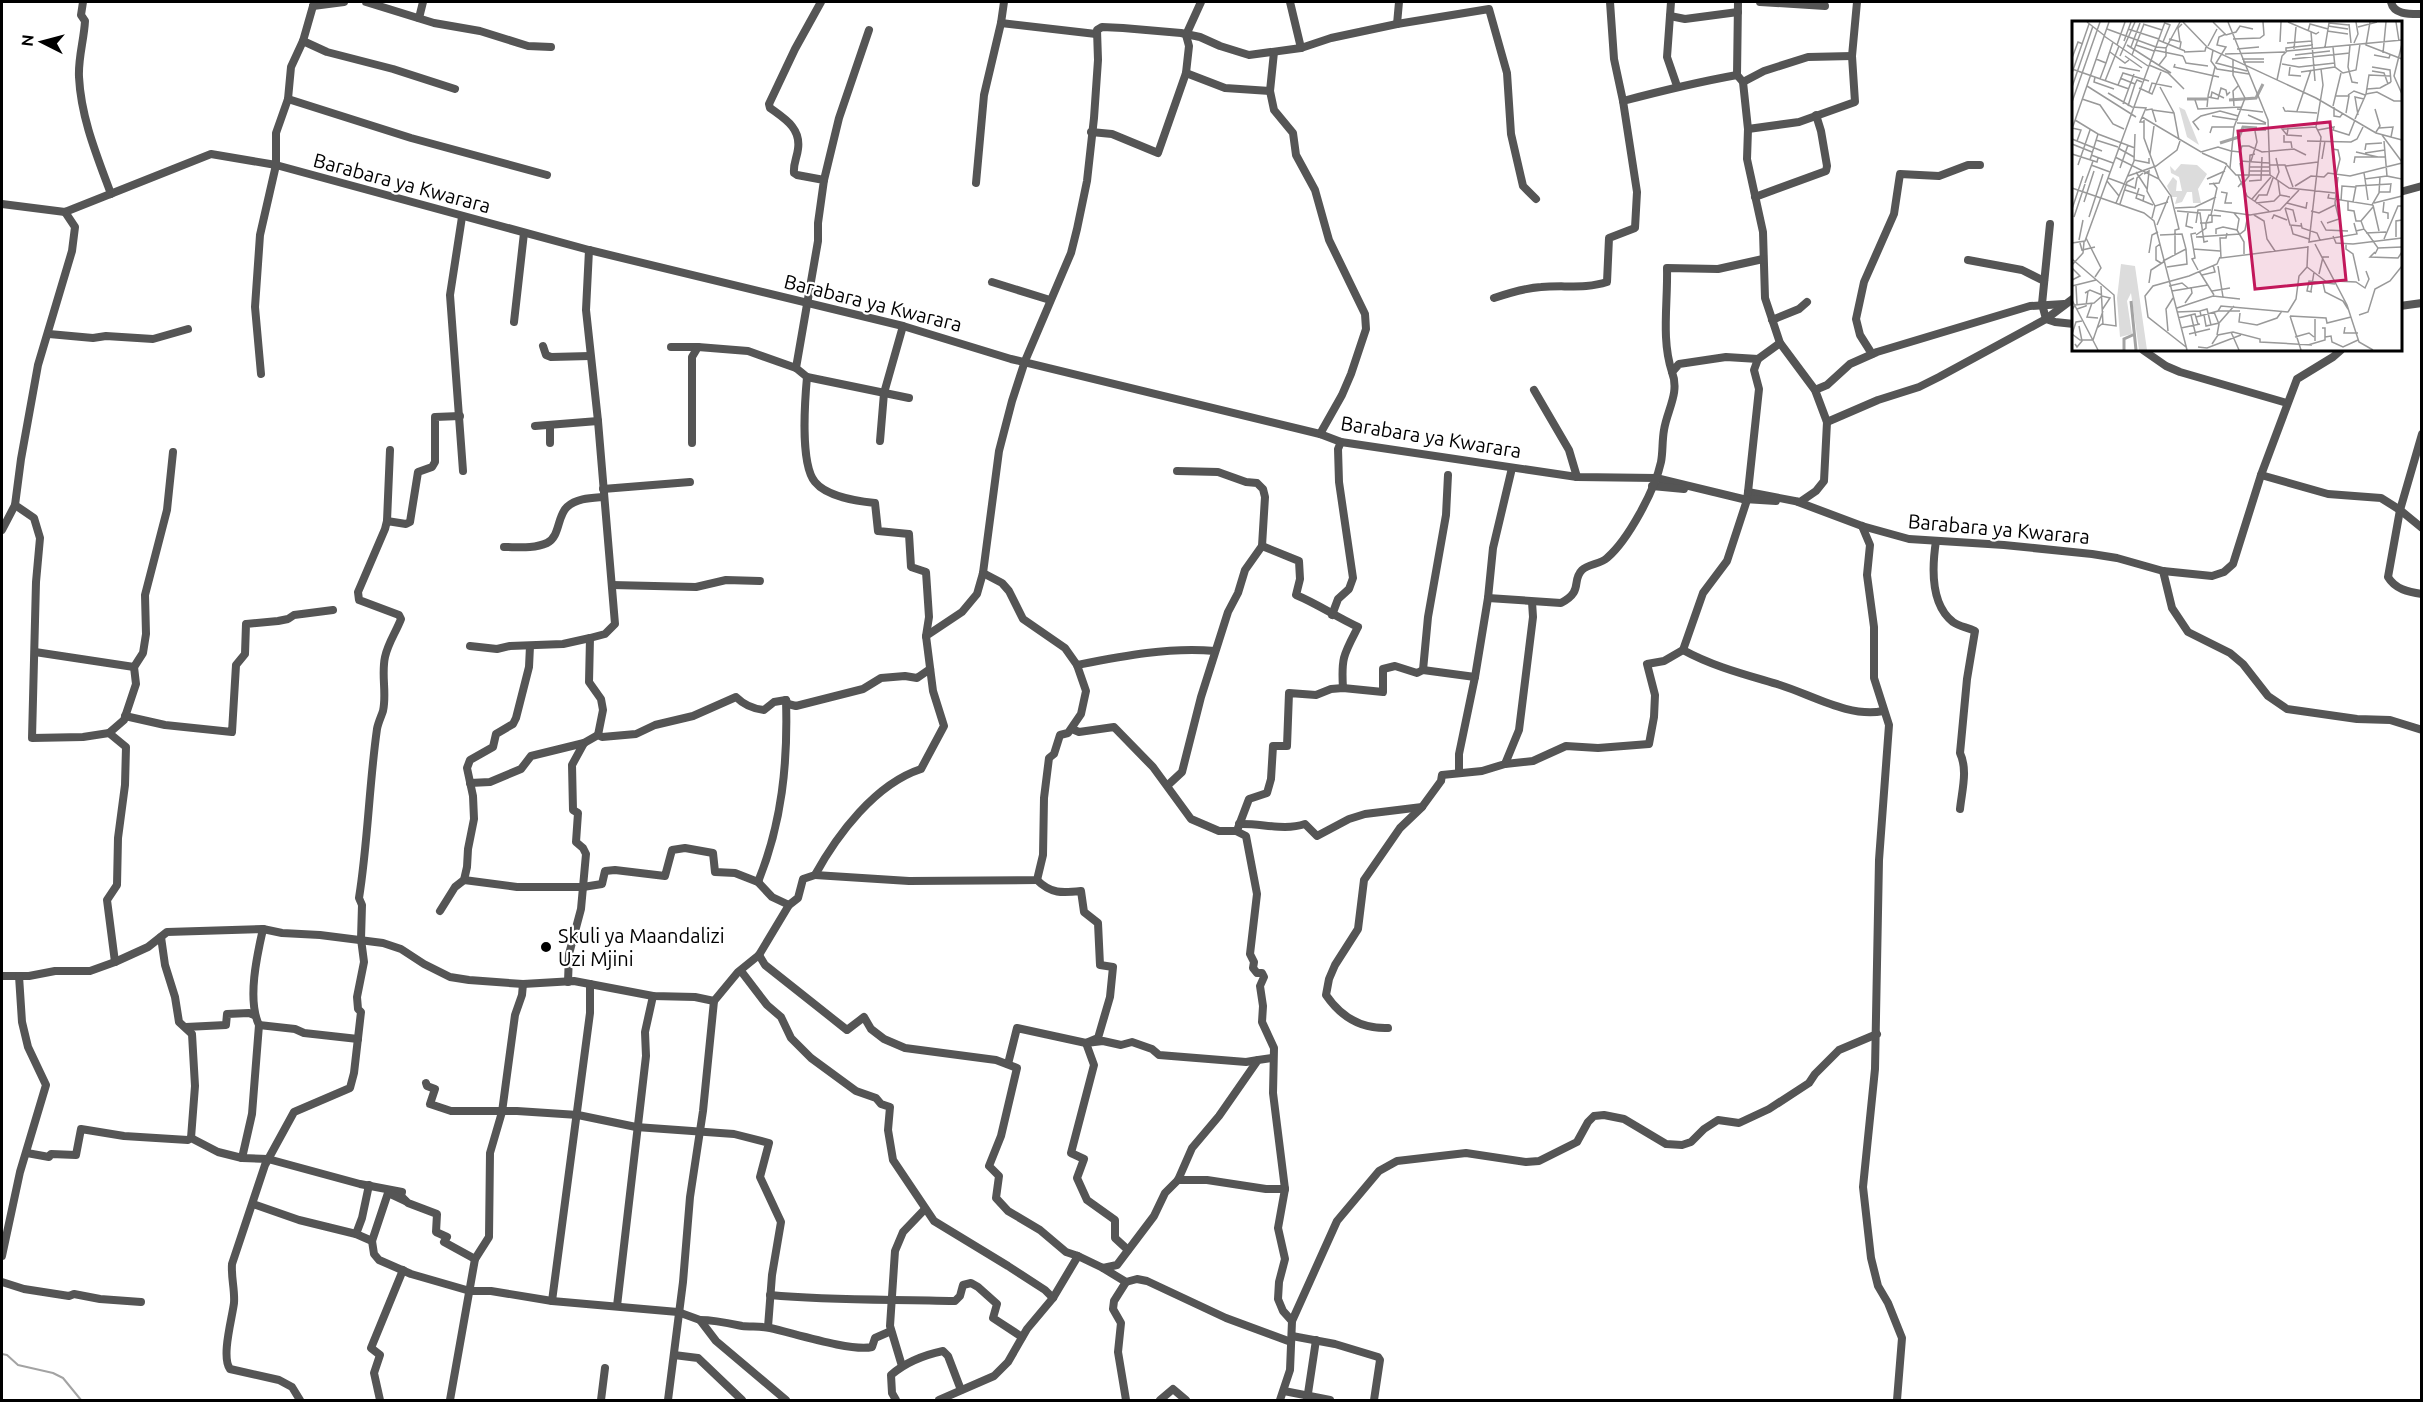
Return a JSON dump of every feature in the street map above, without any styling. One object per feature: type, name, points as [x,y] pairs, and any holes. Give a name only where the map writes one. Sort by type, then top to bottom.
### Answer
[{"type":"street","points":[[83,2],[81,15],[85,21],[78,76],[93,148],[111,194]]},
{"type":"street","points":[[261,374],[255,307],[260,235],[276,165],[276,133],[288,99],[291,67],[303,41],[311,4],[344,2]]},
{"type":"street","points":[[366,2],[447,26],[480,31],[528,46],[551,47]]},
{"type":"street","points":[[420,18],[423,2]]},
{"type":"street","points":[[821,2],[795,49],[769,104],[770,108],[785,117],[793,126],[797,136],[798,150],[793,163],[794,173],[824,180]]},
{"type":"street","points":[[976,183],[984,95],[1004,2]]},
{"type":"street","points":[[1091,132],[1112,135],[1158,153],[1186,74],[1189,46],[1186,35],[1201,2]]},
{"type":"street","points":[[1290,2],[1301,48]]},
{"type":"street","points":[[1397,24],[1399,2]]},
{"type":"street","points":[[1494,298],[1539,287],[1589,286],[1607,282],[1609,238],[1635,228],[1636,179],[1614,59],[1610,2]]},
{"type":"street","points":[[1671,2],[1667,57],[1677,86]]},
{"type":"street","points":[[1738,2],[1740,79],[1748,129],[1747,159],[1763,232],[1765,298],[1780,343],[1815,390],[1827,422],[1824,481],[1816,491],[1800,502]]},
{"type":"street","points":[[1761,2],[1825,6]]},
{"type":"street","points":[[1748,129],[1799,122],[1847,107],[1855,102],[1852,56],[1857,2]]},
{"type":"street","points":[[2391,2],[2397,11],[2421,14]]},
{"type":"street","points":[[926,636],[962,612],[977,594],[983,573],[999,451],[1025,362],[1071,253],[1077,229],[1087,181],[1097,81],[1096,34],[1102,27],[1170,32],[1200,37],[1249,55],[1301,48],[1331,38],[1397,24],[1489,9],[1507,73],[1511,134],[1523,186],[1536,199]]},
{"type":"street","points":[[1670,16],[1685,19],[1738,12]]},
{"type":"street","points":[[1001,23],[1096,34]]},
{"type":"street","points":[[796,368],[818,241],[824,180],[843,107],[869,30]]},
{"type":"street","points":[[303,41],[327,52],[393,69],[454,89]]},
{"type":"street","points":[[1274,52],[1270,91],[1274,110],[1293,133],[1296,155],[1315,190],[1329,240],[1365,314],[1366,329],[1351,374],[1320,434]]},
{"type":"street","points":[[1623,101],[1655,94],[1677,86],[1740,79],[1808,57],[1852,56]]},
{"type":"street","points":[[1186,74],[1225,88],[1270,91]]},
{"type":"street","points":[[288,99],[411,138],[547,175]]},
{"type":"street","points":[[1755,197],[1826,171],[1821,131],[1816,115]]},
{"type":"street","name":"Barabara ya Kwarara","points":[[2,204],[65,212],[211,154],[276,165],[462,217],[903,326],[1025,362],[1320,434],[1341,442],[1577,477],[1654,482],[1800,502],[1862,526],[1909,539],[2092,554],[2117,558],[2163,571],[2212,576],[2224,572],[2234,564],[2261,476],[2297,379],[2340,351]]},
{"type":"street","points":[[1872,354],[1860,335],[1856,319],[1864,282],[1894,214],[1900,174],[1939,176],[1968,165],[1980,165]]},
{"type":"street","points":[[2402,191],[2421,186]]},
{"type":"street","points":[[2,530],[15,505],[38,365],[72,251],[75,227],[65,212]]},
{"type":"street","points":[[462,217],[450,295],[463,471]]},
{"type":"street","points":[[2046,319],[2042,304],[2050,224]]},
{"type":"street","points":[[514,322],[524,233]]},
{"type":"street","points":[[470,646],[490,650],[556,645],[605,634],[615,624],[586,299],[589,250]]},
{"type":"street","points":[[1488,598],[1561,603],[1571,598],[1577,588],[1582,570],[1606,560],[1624,537],[1654,482],[1661,463],[1664,428],[1673,404],[1675,379],[1667,358],[1666,268],[1718,269],[1763,259]]},
{"type":"street","points":[[1968,260],[2022,270],[2044,281]]},
{"type":"street","points":[[992,282],[1050,300]]},
{"type":"street","points":[[1827,422],[1878,400],[1919,387],[2046,319],[2072,299]]},
{"type":"street","points":[[1772,320],[1799,309],[1807,302]]},
{"type":"street","points":[[2402,306],[2421,303]]},
{"type":"street","points":[[1815,390],[1827,385],[1850,364],[1872,354],[2030,306],[2064,304]]},
{"type":"street","points":[[2046,319],[2072,324]]},
{"type":"street","points":[[880,441],[884,393],[903,326]]},
{"type":"street","points":[[49,334],[153,339],[188,329]]},
{"type":"street","points":[[1388,1028],[1373,1029],[1344,1017],[1326,995],[1335,965],[1358,929],[1364,880],[1400,828],[1422,807],[1441,781],[1442,775],[1482,771],[1505,764],[1533,761],[1566,746],[1598,748],[1650,744],[1655,695],[1647,664],[1664,661],[1683,651],[1703,593],[1727,561],[1748,496],[1759,388],[1754,370],[1758,359],[1780,343]]},
{"type":"street","points":[[543,346],[546,355],[551,357],[590,356]]},
{"type":"street","points":[[670,347],[748,351],[796,368],[807,377],[909,398]]},
{"type":"street","points":[[692,443],[692,357],[698,347]]},
{"type":"street","points":[[2144,351],[2159,362],[2180,372],[2287,402]]},
{"type":"street","points":[[1672,372],[1680,364],[1726,357],[1758,359]]},
{"type":"street","points":[[807,377],[804,424],[809,466],[815,482],[841,498],[875,503],[878,531],[909,534],[911,567],[926,572],[929,617],[926,636],[933,691],[944,726],[921,769],[909,773],[860,812],[831,847],[815,875]]},
{"type":"street","points":[[1534,390],[1569,450],[1577,477]]},
{"type":"street","points":[[387,521],[406,524],[410,522],[418,472],[432,467],[435,462],[435,417],[460,416]]},
{"type":"street","points":[[535,426],[598,421]]},
{"type":"street","points":[[550,426],[550,443]]},
{"type":"street","points":[[2421,434],[2400,510],[2388,577],[2392,584],[2408,592],[2421,594]]},
{"type":"street","points":[[1332,615],[1338,600],[1349,590],[1353,578],[1340,482],[1338,449],[1341,442]]},
{"type":"street","points":[[300,1401],[292,1387],[279,1380],[230,1370],[226,1362],[234,1299],[231,1281],[232,1264],[268,1159],[294,1112],[350,1088],[354,1073],[362,1012],[358,1009],[357,997],[364,962],[361,939],[362,905],[359,898],[367,842],[371,772],[383,710],[382,673],[388,644],[401,619],[399,615],[359,600],[357,597],[387,521],[390,450]]},
{"type":"street","points":[[15,505],[34,518],[40,538],[36,582],[32,738],[83,737],[109,733],[124,720],[136,684],[135,667],[143,653],[146,634],[145,595],[167,510],[173,452]]},
{"type":"street","points":[[1459,772],[1459,754],[1475,677],[1488,598],[1493,548],[1512,468]]},
{"type":"street","points":[[1168,785],[1182,772],[1228,612],[1238,593],[1245,570],[1262,546],[1265,497],[1263,489],[1257,483],[1245,482],[1218,472],[1177,471]]},
{"type":"street","points":[[1423,670],[1428,617],[1446,515],[1448,475]]},
{"type":"street","points":[[2261,476],[2328,494],[2381,498],[2421,528]]},
{"type":"street","points":[[504,547],[536,547],[549,542],[553,538],[565,508],[580,500],[604,493],[690,482]]},
{"type":"street","points":[[1862,526],[1870,545],[1867,574],[1875,636],[1874,678],[1889,725],[1879,860],[1877,1034],[1873,1098],[1863,1187],[1871,1258],[1878,1286],[1888,1303],[1902,1338],[1897,1401]]},
{"type":"street","points":[[1936,541],[1934,580],[1940,608],[1953,622],[1975,631],[1967,679],[1960,753],[1964,761],[1964,778],[1960,809]]},
{"type":"street","points":[[1262,546],[1299,561],[1300,579],[1296,595],[1358,627],[1344,651],[1341,664],[1343,688]]},
{"type":"street","points":[[2163,571],[2172,608],[2188,632],[2230,652],[2243,664],[2268,696],[2287,709],[2356,719],[2390,720],[2421,730]]},
{"type":"street","points":[[983,573],[1002,583],[1009,591],[1023,620],[1065,648],[1077,665],[1086,691],[1081,714],[1072,729],[1060,735],[1053,754],[1049,758],[1044,798],[1043,855],[1037,880]]},
{"type":"street","points":[[612,585],[696,587],[726,580],[760,581]]},
{"type":"street","points":[[1505,764],[1519,730],[1533,617],[1532,602]]},
{"type":"street","points":[[125,716],[165,725],[232,732],[236,665],[245,654],[246,624],[278,621],[294,615],[333,610]]},
{"type":"street","points":[[590,638],[589,682],[600,699],[603,710],[598,735]]},
{"type":"street","points":[[441,911],[455,887],[464,880],[474,819],[474,796],[467,768],[470,760],[493,747],[496,734],[513,724],[529,667],[530,646]]},
{"type":"street","points":[[1077,665],[1155,651],[1190,649],[1215,651]]},
{"type":"street","points":[[1683,651],[1703,661],[1852,711],[1867,713],[1884,711]]},
{"type":"street","points":[[35,652],[135,667]]},
{"type":"street","points":[[1238,828],[1250,799],[1268,793],[1273,747],[1287,746],[1289,693],[1316,695],[1331,689],[1343,688],[1383,692],[1383,669],[1395,666],[1417,672],[1423,670],[1475,677]]},
{"type":"street","points":[[786,700],[788,704],[796,706],[816,699],[825,699],[863,689],[880,678],[917,678],[930,669]]},
{"type":"street","points":[[470,783],[490,782],[520,769],[531,756],[584,743],[598,735],[613,737],[636,734],[655,725],[693,716],[736,697],[746,705],[753,705],[764,710],[774,702],[786,700]]},
{"type":"street","points":[[759,882],[772,843],[783,794],[786,700]]},
{"type":"street","points":[[1072,729],[1079,732],[1114,727],[1168,785],[1191,819],[1219,831],[1267,824],[1282,827],[1305,824],[1317,836],[1349,819],[1365,814],[1422,807]]},
{"type":"street","points":[[109,733],[126,747],[125,785],[118,838],[117,885],[108,900],[115,962]]},
{"type":"street","points":[[568,982],[569,954],[580,909],[585,854],[583,848],[576,842],[579,813],[573,810],[572,765],[584,743]]},
{"type":"street","points":[[1238,828],[1246,836],[1255,877],[1257,894],[1250,954],[1254,962],[1253,968],[1257,973],[1262,973],[1264,977],[1260,986],[1263,1006],[1262,1022],[1274,1048],[1273,1093],[1285,1189],[1278,1228],[1285,1259],[1279,1282],[1278,1299],[1283,1311],[1292,1321]]},
{"type":"street","points":[[464,880],[517,888],[583,887],[602,884],[605,871],[615,870],[664,876],[672,850],[685,848],[713,853],[715,872],[735,873],[759,882],[772,897],[789,905]]},
{"type":"street","points":[[668,1401],[678,1312],[684,1282],[690,1197],[703,1111],[714,1001],[738,972],[741,972],[759,955],[789,905],[798,898],[803,879],[815,875],[909,881],[1037,880],[1046,889],[1059,893],[1081,891],[1084,912],[1098,923],[1100,965],[1113,967],[1110,997],[1098,1038],[1086,1043]]},
{"type":"street","points":[[242,1158],[252,1114],[259,1025],[254,1015],[256,957],[263,929]]},
{"type":"street","points":[[2,976],[55,971],[90,971],[148,947],[167,932],[263,929],[383,943],[401,949],[450,977],[523,984],[568,982],[590,984],[653,996],[694,997],[714,1001]]},
{"type":"street","points":[[161,937],[165,965],[175,997],[179,1022],[192,1034],[195,1086],[191,1138]]},
{"type":"street","points":[[759,955],[765,965],[847,1030],[864,1017],[871,1029],[884,1040],[905,1048],[996,1060],[1017,1068],[1001,1136],[989,1166],[999,1176],[996,1198],[1008,1211],[1040,1230],[1066,1252],[1103,1268],[1126,1282]]},
{"type":"street","points":[[741,972],[767,1005],[781,1017],[791,1038],[811,1058],[848,1086],[890,1107],[888,1130],[893,1160],[925,1209],[940,1227],[990,1254],[1045,1290],[1053,1298]]},
{"type":"street","points":[[2,1256],[12,1205],[46,1085],[28,1047],[22,1022],[19,976]]},
{"type":"street","points":[[450,1401],[475,1259],[489,1237],[490,1153],[502,1112],[514,1015],[522,995],[523,984]]},
{"type":"street","points":[[552,1301],[591,1013],[590,984]]},
{"type":"street","points":[[617,1306],[636,1152],[636,1126],[646,1056],[645,1032],[653,996]]},
{"type":"street","points":[[186,1027],[226,1025],[227,1014],[249,1013],[254,1015]]},
{"type":"street","points":[[259,1025],[358,1039]]},
{"type":"street","points":[[1008,1064],[1017,1028],[1086,1043],[1103,1041],[1121,1045],[1132,1042],[1152,1049],[1159,1055],[1176,1058],[1245,1062],[1272,1058]]},
{"type":"street","points":[[1280,1401],[1290,1370],[1292,1321],[1337,1221],[1378,1171],[1397,1161],[1466,1153],[1526,1162],[1539,1161],[1577,1142],[1594,1116],[1604,1115],[1624,1119],[1666,1144],[1682,1145],[1691,1142],[1704,1129],[1718,1120],[1739,1123],[1769,1109],[1809,1083],[1839,1050],[1877,1034]]},
{"type":"street","points":[[1086,1043],[1094,1065],[1071,1153],[1084,1159],[1077,1178],[1087,1200],[1115,1220],[1115,1238],[1128,1251]]},
{"type":"street","points":[[1103,1268],[1117,1265],[1128,1251],[1154,1216],[1165,1193],[1178,1180],[1192,1148],[1219,1116],[1258,1060]]},
{"type":"street","points":[[426,1083],[427,1086],[435,1089],[430,1104],[451,1110],[578,1116],[636,1126],[698,1133],[734,1134],[769,1143],[759,1177],[781,1222],[770,1295],[768,1327]]},
{"type":"street","points":[[27,1153],[49,1157],[51,1154],[76,1155],[81,1129],[164,1140],[191,1138],[205,1143],[218,1152],[242,1158],[268,1159],[360,1185],[402,1192],[401,1196],[408,1203]]},
{"type":"street","points":[[1178,1180],[1207,1180],[1238,1186],[1285,1189]]},
{"type":"street","points":[[356,1234],[369,1185]]},
{"type":"street","points":[[475,1259],[444,1242],[447,1238],[436,1232],[437,1214],[388,1193],[372,1240],[374,1254],[379,1260],[470,1291],[491,1291],[552,1301],[678,1312],[700,1320],[768,1327],[825,1342],[864,1348],[872,1347],[875,1338],[891,1331]]},
{"type":"street","points":[[253,1204],[299,1220],[372,1240]]},
{"type":"street","points":[[902,1366],[891,1331],[895,1251],[903,1232],[925,1209]]},
{"type":"street","points":[[939,1401],[994,1376],[1008,1362],[1022,1337],[1053,1298],[1078,1256]]},
{"type":"street","points":[[380,1401],[374,1373],[380,1355],[371,1348],[403,1270]]},
{"type":"street","points":[[1126,1401],[1118,1352],[1121,1323],[1113,1308],[1114,1301],[1126,1282],[1137,1279],[1147,1281],[1226,1318],[1291,1339],[1316,1340],[1367,1352],[1378,1357],[1380,1360],[1374,1401]]},
{"type":"street","points":[[2,1282],[24,1289],[69,1296],[75,1294],[100,1299],[141,1302]]},
{"type":"street","points":[[770,1295],[858,1300],[892,1298],[955,1301],[960,1296],[963,1285],[971,1283],[997,1304],[993,1318],[1022,1337]]},
{"type":"street","points":[[700,1320],[716,1341],[786,1401]]},
{"type":"street","points":[[1307,1399],[1316,1340]]},
{"type":"street","points":[[896,1401],[892,1393],[891,1375],[902,1366],[927,1354],[943,1351],[948,1356],[961,1390]]},
{"type":"street","points":[[674,1355],[698,1358],[742,1401]]},
{"type":"street","points":[[601,1401],[605,1368]]},
{"type":"street","points":[[1160,1401],[1173,1389],[1186,1401]]},
{"type":"street","points":[[1284,1391],[1307,1399],[1330,1401]]},
{"type":"waterway","points":[[2,1354],[7,1355],[18,1365],[53,1373],[63,1378],[81,1400]]},
{"type":"place","name":"Skuli ya Maandalizi Uzi Mjini","points":[[546,947]]}]
